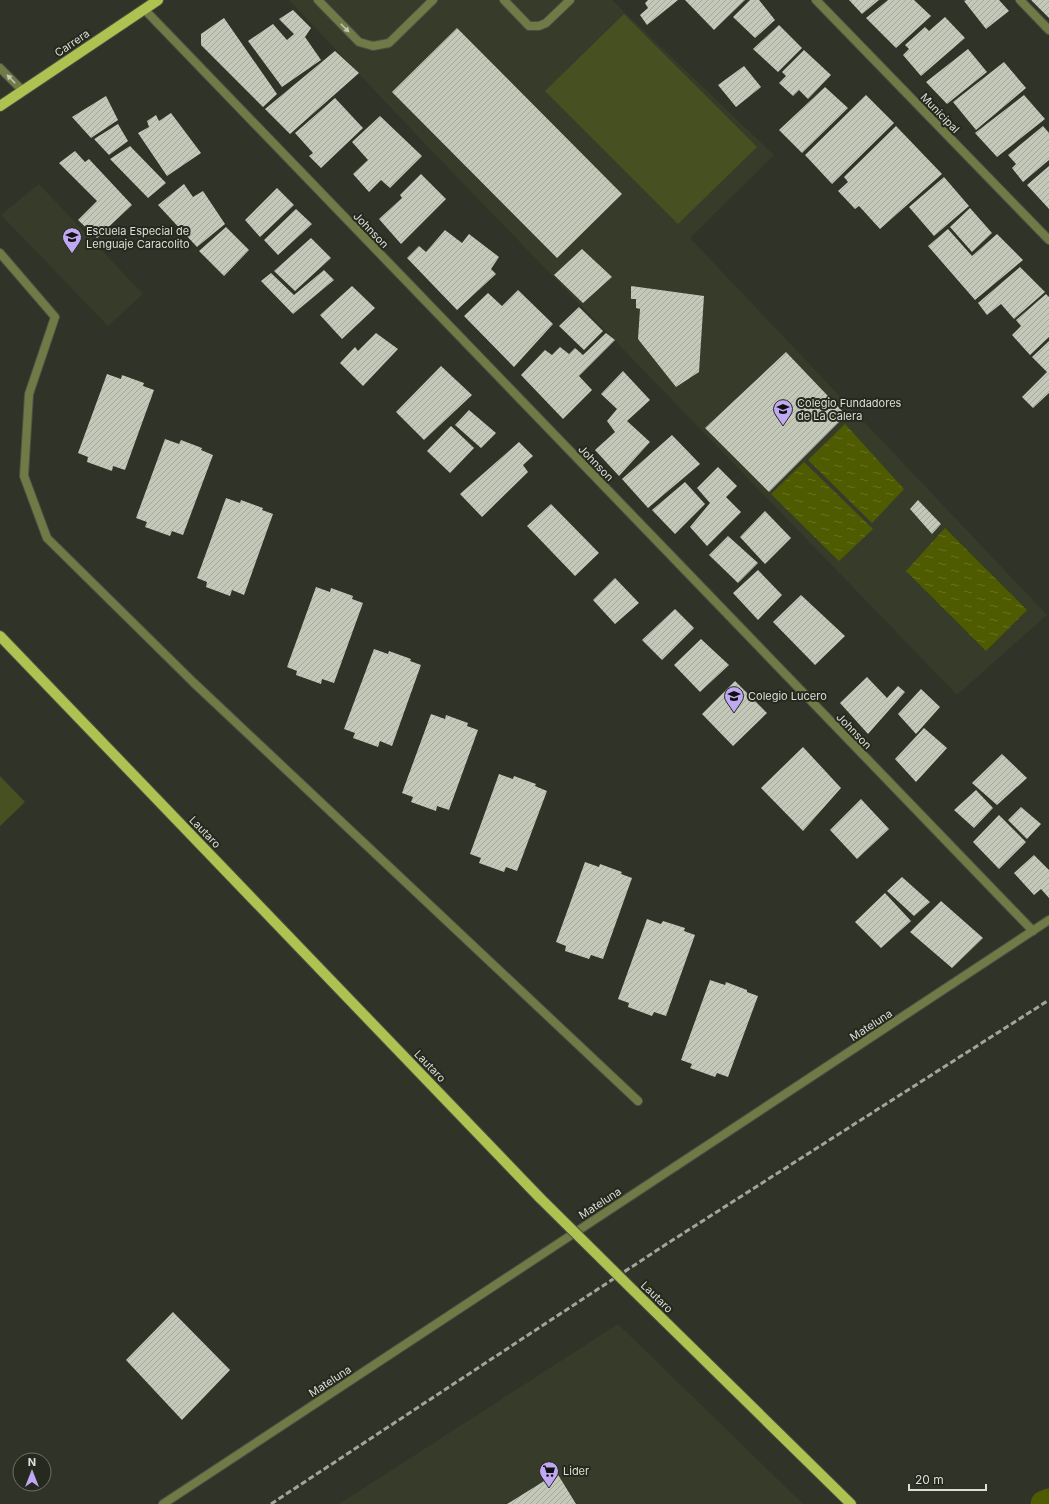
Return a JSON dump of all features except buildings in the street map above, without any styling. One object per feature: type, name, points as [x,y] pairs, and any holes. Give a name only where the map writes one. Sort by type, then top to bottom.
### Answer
[{"type":"main road","name":"Carrera","points":[[0,106],[158,0]]},
{"type":"main road","name":"Lautaro","points":[[0,636],[540,1198],[851,1504]]},
{"type":"street","points":[[318,0],[360,42],[373,46],[389,43],[433,0]]},
{"type":"street","points":[[504,0],[529,26],[539,26],[546,23],[570,0]]},
{"type":"street","name":"Municipal","points":[[816,0],[1049,240]]},
{"type":"street","points":[[1020,0],[1049,30]]},
{"type":"street","name":"Johnson","points":[[144,9],[1033,931]]},
{"type":"street","points":[[0,68],[22,91]]},
{"type":"street","points":[[0,252],[55,317],[29,394],[24,476],[47,538],[194,683],[638,1101]]},
{"type":"street","name":"Mateluna","points":[[163,1504],[1049,920]]},
{"type":"shaded area","name":"Colegio Fundadores de La Calera","points":[[289,0],[612,0],[774,155],[690,238],[1047,615],[957,695],[430,149]]},
{"type":"shaded area","points":[[624,14],[757,147],[678,224],[545,91]]},
{"type":"shaded area","name":"Escuela Especial de Lenguaje Caracolito","points":[[39,184],[143,294],[108,326],[1,215]]},
{"type":"shaded area","points":[[0,776],[25,802],[0,826]]},
{"type":"shaded area","points":[[618,1324],[803,1504],[339,1504]]},
{"type":"water","points":[[845,424],[904,489],[872,523],[808,460]]},
{"type":"water","points":[[804,462],[873,529],[839,561],[771,494]]},
{"type":"water","points":[[945,528],[1027,610],[986,651],[906,571]]},
{"type":"waterway","points":[[1044,1504],[1049,1502]]},
{"type":"railway","points":[[271,1504],[668,1243],[1049,1000]]},
{"type":"place","name":"Escuela Especial de Lenguaje Caracolito","points":[[72,254]]},
{"type":"place","name":"Colegio Fundadores de La Calera","points":[[783,426]]},
{"type":"place","name":"Colegio Lucero","points":[[734,713]]},
{"type":"place","name":"Lider","points":[[549,1488]]}]
